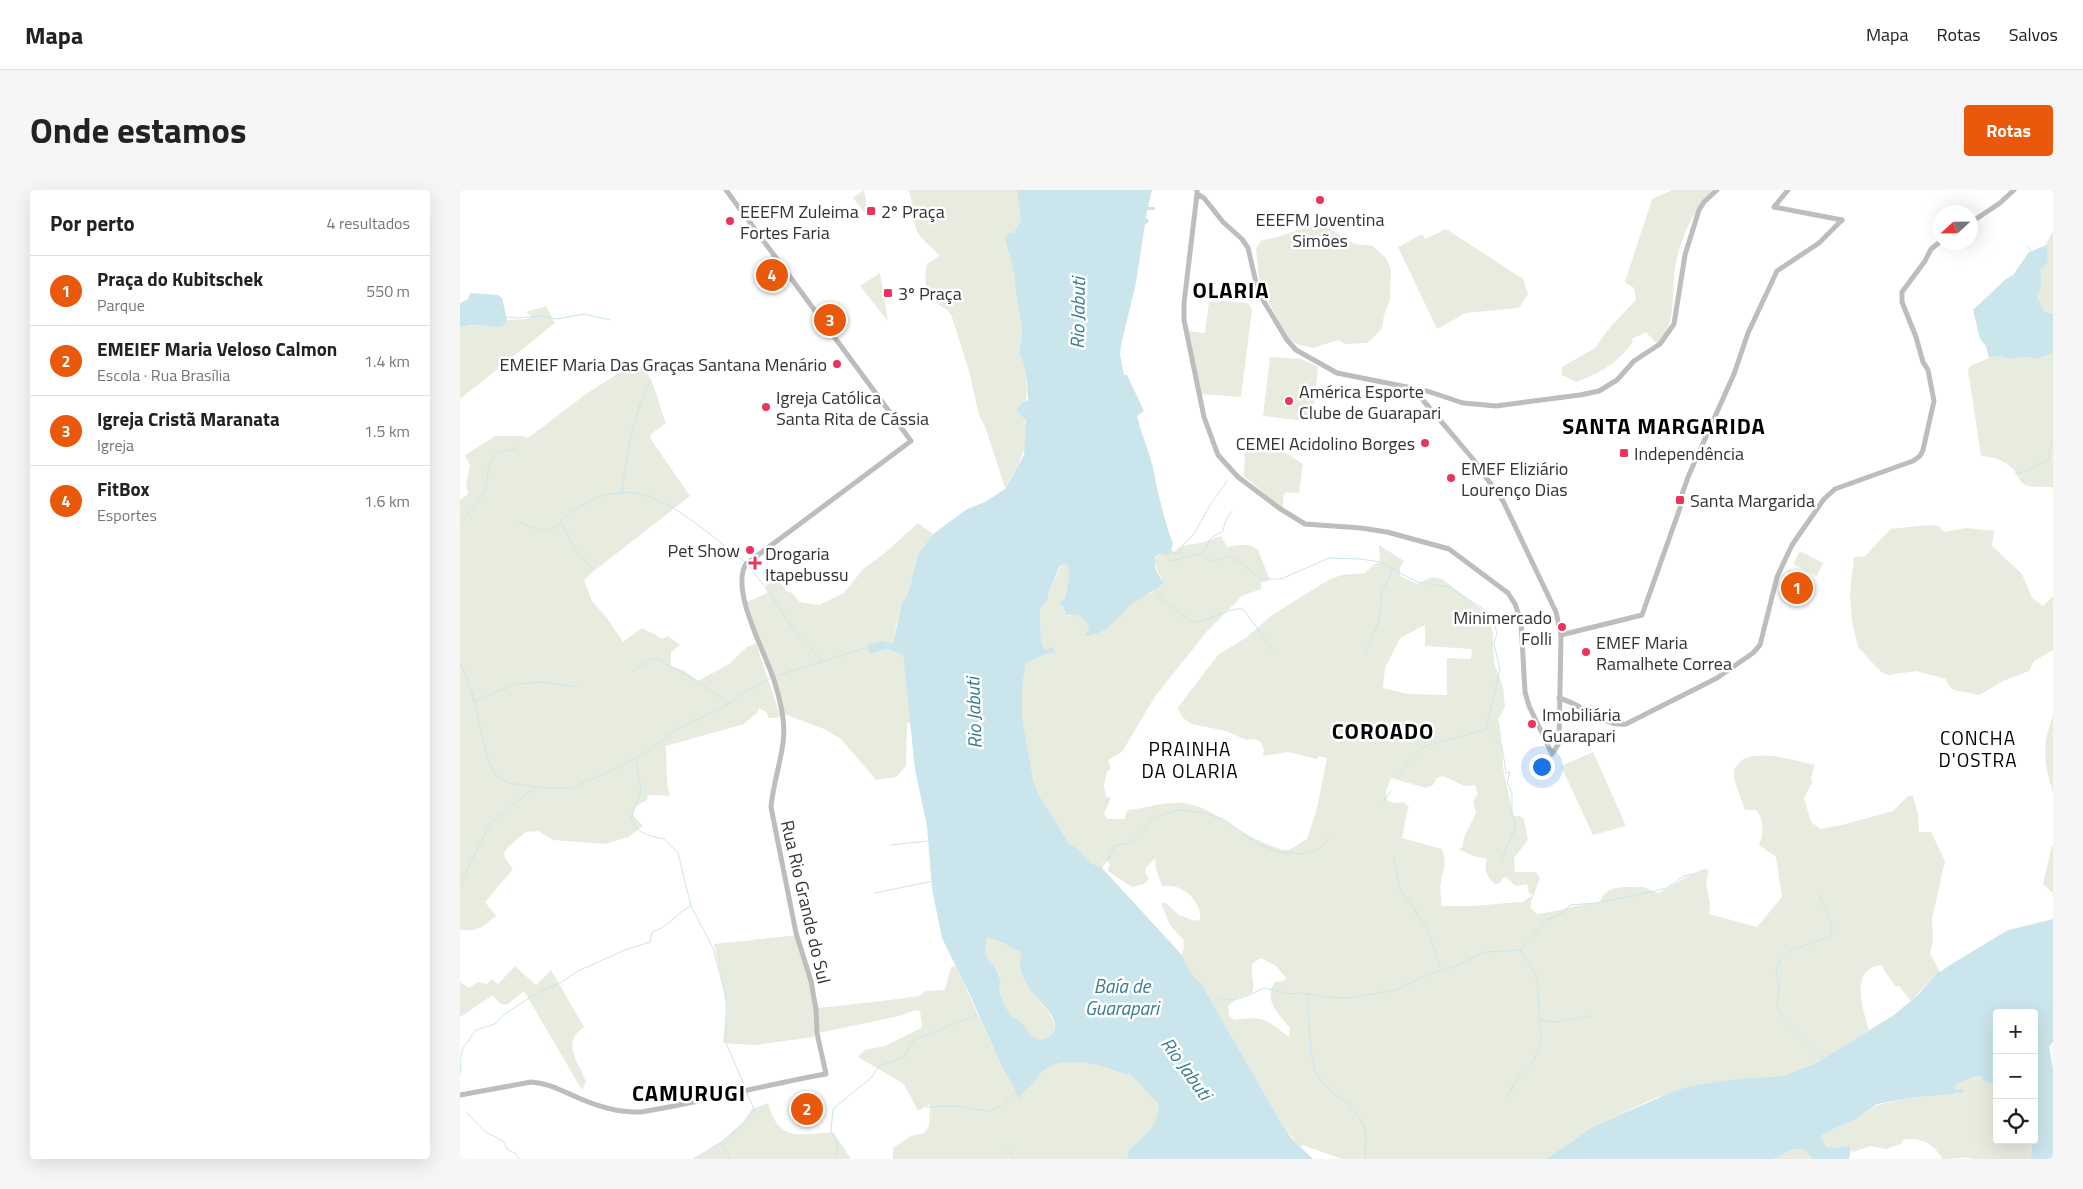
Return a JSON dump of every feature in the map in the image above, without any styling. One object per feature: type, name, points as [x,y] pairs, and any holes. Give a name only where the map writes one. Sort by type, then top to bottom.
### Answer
[{"type":"street","name":"Rua Rio Grande do Sul","points":[[460,1095],[531,1082],[541,1083],[600,1106],[632,1113],[665,1108],[776,1083],[826,1074],[817,1032],[816,1010],[811,982],[796,933],[771,807],[772,790],[783,743],[784,722],[773,678],[752,626],[743,594],[742,574],[746,564],[910,441],[726,190]]},
{"type":"street","points":[[1416,392],[1427,391],[1463,403],[1496,406],[1580,395],[1599,390],[1617,380],[1634,361],[1660,344],[1674,324],[1685,255],[1699,210],[1704,202],[1717,190]]},
{"type":"street","points":[[1561,635],[1642,615],[1646,599],[1680,508],[1680,500],[1688,477],[1732,380],[1748,333],[1777,271],[1819,243],[1842,220],[1774,207],[1788,190]]},
{"type":"street","points":[[1978,218],[2000,203],[2014,190]]},
{"type":"street","points":[[1197,192],[1248,248],[1257,287],[1263,300],[1287,340],[1296,350],[1337,373],[1395,383],[1416,392],[1473,459],[1504,501],[1556,612],[1561,635],[1559,743],[1552,754],[1529,706],[1525,692],[1521,621],[1515,604],[1508,593],[1449,549],[1387,532],[1305,524],[1279,508],[1238,478],[1218,455],[1204,417],[1184,320],[1184,303],[1197,192]]},
{"type":"street","points":[[1559,698],[1575,703],[1613,724],[1626,724],[1717,678],[1760,645],[1777,577],[1792,545],[1824,499],[1835,489],[1913,461],[1920,456],[1934,400],[1933,390],[1928,370],[1923,362],[1916,337],[1902,302],[1902,292],[1933,247]]},
{"type":"shaded area","points":[[864,190],[869,218],[853,198]]},
{"type":"shaded area","points":[[908,190],[1017,190],[1021,221],[1013,233],[1005,239],[1015,279],[1022,330],[1019,353],[1022,357],[1026,380],[1027,394],[1023,417],[1027,435],[1023,454],[1005,488],[986,429],[979,415],[969,371],[952,317],[948,311],[933,300],[926,286],[927,264],[939,256],[918,233],[914,223],[912,200]]},
{"type":"shaded area","points":[[1672,190],[1715,190],[1699,208],[1682,240],[1674,275],[1672,312],[1663,337],[1657,344],[1646,332],[1632,339],[1633,342],[1627,350],[1614,362],[1601,371],[1576,382],[1562,375],[1562,367],[1595,348],[1611,326],[1636,300],[1634,288],[1625,282],[1652,199]]},
{"type":"shaded area","points":[[1319,225],[1330,229],[1355,244],[1373,246],[1386,258],[1391,269],[1390,300],[1384,315],[1382,328],[1368,343],[1345,344],[1338,340],[1313,348],[1296,344],[1288,338],[1260,286],[1256,248],[1262,240]]},
{"type":"shaded area","points":[[1446,229],[1523,279],[1528,294],[1519,308],[1466,313],[1437,329],[1398,247],[1422,234],[1425,239]]},
{"type":"shaded area","points":[[2053,231],[2053,314],[2044,311],[2037,295],[2041,290],[2040,278],[2047,245],[2045,246]]},
{"type":"shaded area","points":[[880,273],[888,321],[860,286]]},
{"type":"shaded area","points":[[1209,302],[1248,303],[1252,310],[1241,397],[1200,394],[1188,331],[1205,333]]},
{"type":"shaded area","points":[[546,306],[555,323],[460,399],[460,328],[476,325],[503,326],[507,320],[527,319],[531,316],[526,312]]},
{"type":"shaded area","points":[[2053,353],[2053,490],[2051,487],[2025,485],[2020,481],[2015,471],[2002,461],[1981,456],[1968,370],[1970,366],[1989,358],[2000,356],[2010,359],[2031,357],[2037,359]]},
{"type":"shaded area","name":"América Esporte Clube de Guarapari","points":[[1270,357],[1302,359],[1318,367],[1312,422],[1263,416]]},
{"type":"shaded area","points":[[633,364],[640,367],[651,380],[666,423],[651,434],[650,438],[690,496],[584,580],[592,601],[607,618],[623,642],[642,628],[661,639],[668,636],[680,645],[671,652],[671,666],[683,670],[698,681],[729,664],[747,647],[756,643],[780,715],[777,718],[769,718],[766,712],[759,708],[757,713],[744,724],[666,746],[667,783],[670,796],[648,795],[647,800],[636,806],[632,814],[643,826],[628,837],[605,844],[553,840],[538,831],[526,832],[508,847],[504,853],[505,858],[513,869],[485,902],[496,916],[480,928],[460,930],[460,500],[468,494],[466,484],[470,465],[465,455],[495,436],[522,436],[528,438],[586,394]]},
{"type":"shaded area","points":[[1245,446],[1275,446],[1303,464],[1299,493],[1286,492],[1283,497],[1283,509],[1244,476]]},
{"type":"shaded area","points":[[918,523],[933,534],[918,554],[906,598],[902,602],[893,644],[876,653],[887,649],[903,655],[911,723],[907,723],[906,766],[896,777],[876,780],[841,739],[824,729],[784,714],[747,602],[767,593],[766,585],[779,579],[786,591],[792,593],[800,602],[819,605],[844,593],[863,569],[886,552]]},
{"type":"shaded area","points":[[1929,525],[1939,526],[1944,532],[1966,528],[1994,531],[1992,546],[2022,574],[2032,598],[2043,606],[2053,596],[2053,650],[2034,661],[2029,671],[2003,681],[1979,695],[1954,690],[1949,686],[1946,679],[1916,671],[1889,675],[1881,672],[1858,647],[1852,621],[1850,593],[1854,557],[1865,556],[1891,529]]},
{"type":"shaded area","points":[[1221,536],[1227,547],[1247,545],[1258,550],[1270,580],[1261,583],[1261,589],[1242,596],[1208,630],[1156,695],[1122,752],[1108,760],[1111,769],[1107,771],[1104,786],[1106,797],[1111,798],[1104,814],[1108,819],[1124,819],[1128,810],[1162,804],[1183,803],[1200,807],[1249,836],[1283,850],[1289,850],[1307,839],[1317,808],[1327,758],[1319,756],[1317,759],[1288,752],[1263,756],[1264,750],[1261,742],[1255,739],[1246,740],[1226,731],[1192,724],[1183,718],[1178,709],[1218,655],[1247,637],[1272,615],[1330,579],[1342,575],[1365,573],[1373,565],[1380,562],[1379,545],[1404,561],[1400,568],[1400,576],[1417,584],[1432,577],[1442,579],[1486,613],[1493,633],[1494,663],[1503,687],[1505,707],[1498,719],[1504,772],[1513,816],[1520,816],[1524,819],[1528,840],[1514,858],[1515,872],[1536,872],[1540,878],[1531,902],[1531,908],[1537,914],[1600,902],[1605,893],[1617,888],[1642,887],[1658,893],[1705,869],[1709,870],[1706,882],[1710,905],[1709,914],[1757,927],[1782,897],[1776,857],[1759,845],[1762,836],[1761,818],[1756,810],[1745,810],[1734,779],[1734,769],[1743,760],[1753,756],[1780,757],[1815,765],[1811,777],[1812,783],[1804,798],[1811,822],[1821,829],[1893,811],[1908,796],[1913,796],[1918,815],[1919,832],[1931,832],[1945,861],[1932,919],[1933,941],[1930,953],[1939,970],[1911,1001],[1899,986],[1895,986],[1881,965],[1871,968],[1865,974],[1861,992],[1869,1030],[1816,1063],[1783,1076],[1690,1086],[1653,1099],[1594,1126],[1546,1159],[1342,1159],[1303,1145],[1300,1148],[1280,1121],[1202,985],[1191,973],[1182,955],[1183,939],[1170,925],[1161,903],[1166,903],[1179,915],[1195,921],[1200,919],[1199,908],[1196,902],[1181,889],[1162,886],[1156,869],[1155,859],[1146,867],[1145,873],[1149,879],[1144,884],[1132,887],[1108,871],[1110,865],[1108,861],[1103,863],[1102,868],[1091,863],[1077,848],[1069,844],[1038,793],[1033,779],[1022,717],[1022,687],[1026,663],[1046,654],[1055,653],[1054,646],[1045,650],[1041,643],[1040,609],[1048,600],[1048,593],[1061,566],[1064,564],[1068,566],[1069,579],[1064,600],[1059,601],[1069,616],[1074,614],[1085,618],[1089,627],[1085,633],[1093,635],[1105,630],[1133,602],[1152,592],[1160,585],[1162,580],[1155,564],[1157,555],[1170,553],[1172,549],[1174,552],[1183,546],[1201,543]],"holes":[[[1425,625],[1425,646],[1472,649],[1471,659],[1447,658],[1447,695],[1408,694],[1383,688],[1385,668],[1400,638]],[[1443,776],[1464,786],[1475,785],[1478,794],[1473,801],[1476,813],[1464,837],[1462,848],[1458,849],[1473,856],[1487,859],[1485,865],[1486,872],[1495,884],[1499,884],[1506,877],[1516,886],[1527,884],[1529,893],[1533,895],[1521,903],[1441,906],[1440,884],[1445,862],[1442,849],[1402,838],[1409,807],[1404,802],[1387,801],[1386,791],[1391,778],[1426,788],[1433,785],[1437,778]],[[1261,958],[1276,966],[1286,978],[1283,981],[1275,982],[1270,995],[1277,1013],[1290,1028],[1289,1037],[1264,1020],[1252,1018],[1234,1020],[1229,1016],[1228,1006],[1238,998],[1252,993],[1252,964]]]},
{"type":"shaded area","points":[[1800,551],[1823,563],[1817,576],[1793,564]]},
{"type":"shaded area","points":[[1789,570],[1816,584],[1803,605],[1780,591]]},
{"type":"shaded area","points":[[2053,716],[2053,792],[2047,772],[2045,754],[2049,726]]},
{"type":"shaded area","points":[[1593,752],[1626,826],[1593,835],[1561,766]]},
{"type":"shaded area","points":[[2053,846],[2053,893],[2043,884]]},
{"type":"shaded area","points":[[798,935],[819,1008],[919,996],[926,991],[945,990],[951,967],[956,966],[1002,1068],[1019,1098],[1042,1072],[1055,1065],[1072,1062],[1096,1065],[1120,1073],[1130,1074],[1159,1105],[1155,1122],[1149,1132],[1128,1151],[1127,1159],[893,1159],[893,1148],[911,1136],[924,1133],[929,1126],[930,1104],[918,1111],[904,1084],[858,1057],[865,1050],[885,1046],[919,1029],[922,1026],[920,1011],[916,1010],[899,1016],[814,1034],[814,1037],[755,1045],[723,1043],[727,1008],[714,944]]},
{"type":"shaded area","points":[[987,938],[1004,943],[1020,952],[1023,957],[1020,963],[1028,985],[1050,1014],[1054,1023],[1052,1034],[1043,1040],[1032,1037],[1021,1022],[1011,1016],[1006,1009],[1000,994],[1001,981],[998,972],[989,963],[985,952]]},
{"type":"shaded area","points":[[515,966],[536,985],[551,970],[584,1027],[577,1033],[572,1046],[573,1053],[586,1082],[582,1090],[524,991],[507,1005],[499,1003],[493,995],[460,1017],[460,982],[469,988],[478,982],[487,984],[492,979],[498,984]]},
{"type":"shaded area","points":[[1981,1076],[1983,1081],[1993,1084],[1993,1144],[2032,1144],[2031,1158],[2034,1159],[1943,1159],[1930,1145],[1914,1139],[1903,1140],[1901,1144],[1886,1149],[1871,1146],[1853,1152],[1849,1147],[1836,1148],[1828,1146],[1820,1137],[1856,1119],[1877,1105],[1910,1098],[1963,1093],[1963,1090],[1955,1090],[1956,1084]]},
{"type":"shaded area","points":[[768,1103],[778,1125],[784,1130],[800,1134],[833,1132],[851,1159],[694,1159],[721,1142],[743,1122],[752,1109]]},
{"type":"shaded area","points":[[1796,1149],[1805,1150],[1813,1159],[1773,1159]]},
{"type":"water","name":"Baía de Guarapari","points":[[1017,190],[1152,190],[1148,207],[1155,207],[1155,210],[1147,210],[1146,218],[1149,220],[1145,224],[1136,283],[1120,355],[1124,375],[1127,375],[1144,411],[1137,416],[1173,544],[1170,553],[1165,555],[1159,554],[1155,557],[1155,568],[1163,583],[1130,605],[1107,629],[1097,634],[1084,636],[1089,627],[1085,620],[1077,615],[1067,615],[1059,601],[1064,600],[1069,579],[1068,566],[1064,564],[1060,566],[1048,593],[1048,600],[1040,609],[1041,643],[1045,650],[1054,646],[1055,653],[1046,654],[1026,663],[1022,687],[1022,717],[1033,779],[1038,793],[1069,844],[1077,848],[1091,863],[1102,868],[1182,955],[1191,973],[1202,985],[1280,1121],[1292,1139],[1313,1159],[1127,1159],[1128,1151],[1149,1132],[1155,1122],[1159,1105],[1130,1074],[1120,1073],[1096,1065],[1072,1062],[1048,1068],[1042,1072],[1019,1099],[1002,1068],[971,997],[942,938],[932,889],[927,826],[915,769],[903,655],[887,649],[870,654],[867,646],[881,641],[893,644],[902,602],[906,598],[910,586],[918,554],[933,534],[967,509],[985,502],[1005,489],[1024,455],[1026,421],[1017,411],[1017,407],[1028,400],[1027,383],[1022,357],[1019,354],[1022,330],[1015,279],[1005,239],[1008,233],[1013,233],[1021,221]],"holes":[[[987,938],[1004,943],[1020,952],[1021,972],[1029,988],[1052,1015],[1055,1026],[1054,1031],[1045,1039],[1036,1039],[1021,1022],[1009,1013],[1004,1004],[1000,989],[1001,981],[996,968],[989,962],[985,952]]]},
{"type":"water","points":[[2047,245],[2048,262],[2041,269],[2041,290],[2037,295],[2044,311],[2053,314],[2053,353],[2037,359],[2031,357],[2010,359],[2000,356],[1989,358],[1986,346],[1980,339],[1973,310],[2006,279],[2013,275],[2029,252]]},
{"type":"water","points":[[470,293],[498,295],[502,298],[507,320],[503,326],[473,325],[460,328],[460,303],[468,299]]},
{"type":"water","points":[[2053,919],[2053,1042],[2049,1047],[2053,1068],[2053,1159],[2031,1159],[2032,1144],[2038,1144],[2038,1009],[1993,1009],[1993,1084],[1983,1081],[1981,1076],[1974,1077],[1956,1084],[1955,1090],[1963,1089],[1963,1093],[1910,1098],[1877,1104],[1856,1119],[1820,1137],[1826,1146],[1836,1148],[1849,1146],[1851,1149],[1849,1159],[1813,1159],[1805,1150],[1795,1149],[1773,1159],[1546,1159],[1594,1126],[1672,1092],[1690,1086],[1737,1079],[1783,1076],[1816,1063],[1894,1015],[1919,994],[1939,970],[1940,972],[2008,930]]},
{"type":"waterway","points":[[2028,246],[2031,251]]},
{"type":"waterway","points":[[506,317],[543,316],[557,319],[584,314],[610,320]]},
{"type":"waterway","points":[[622,492],[632,434],[640,405],[651,379]]},
{"type":"waterway","points":[[2015,474],[2032,469],[2050,459],[2049,450],[2053,442]]},
{"type":"waterway","points":[[460,523],[483,493],[491,461],[499,452],[516,448]]},
{"type":"waterway","points":[[1169,552],[1179,554],[1182,546],[1194,534],[1210,505],[1227,481]]},
{"type":"waterway","points":[[519,522],[529,527],[548,530],[566,516],[594,499],[621,492],[640,494],[654,498],[681,513],[745,562]]},
{"type":"waterway","points":[[1202,553],[1212,537],[1223,531],[1225,522],[1232,511]]},
{"type":"waterway","points":[[561,522],[575,549],[593,569]]},
{"type":"waterway","points":[[1165,554],[1171,561],[1200,554],[1211,562],[1229,556],[1243,564],[1261,579],[1281,579],[1329,558],[1361,559],[1380,562],[1417,582],[1450,587],[1492,615],[1497,633],[1494,644],[1500,669],[1486,728],[1502,746],[1506,773],[1510,772],[1507,782],[1512,794],[1512,813],[1516,826],[1501,860]]},
{"type":"waterway","points":[[748,565],[793,629],[822,660]]},
{"type":"waterway","points":[[1366,651],[1379,621],[1382,591],[1389,579],[1392,568]]},
{"type":"waterway","points":[[1155,589],[1164,601],[1192,622],[1205,620],[1233,610],[1243,609],[1273,650]]},
{"type":"waterway","points":[[775,676],[869,647]]},
{"type":"waterway","points":[[633,671],[651,659],[657,659],[697,681],[729,703]]},
{"type":"waterway","points":[[460,662],[472,692],[487,756],[496,776],[509,783],[543,788],[571,788],[618,768],[650,750],[679,728],[722,708],[771,678]]},
{"type":"waterway","points":[[474,701],[517,684],[544,682],[576,687]]},
{"type":"waterway","points":[[1396,778],[1422,747],[1487,729]]},
{"type":"waterway","points":[[636,759],[641,791],[631,818],[640,831],[664,839],[678,853],[691,906],[713,948],[726,996],[726,1043],[746,1089]]},
{"type":"waterway","points":[[460,884],[490,823],[534,788]]},
{"type":"waterway","points":[[1384,801],[1391,791]]},
{"type":"waterway","points":[[1101,868],[1115,845],[1128,844],[1138,837],[1154,817],[1179,810],[1200,812],[1223,819],[1258,844],[1279,852],[1304,854],[1319,849],[1328,840]]},
{"type":"waterway","points":[[891,845],[927,841]]},
{"type":"waterway","points":[[1394,859],[1399,887],[1428,930],[1441,969]]},
{"type":"waterway","points":[[1213,1003],[1221,998],[1238,999],[1265,988],[1287,994],[1301,993],[1349,998],[1395,990],[1435,972],[1457,966],[1484,952],[1521,950],[1546,920],[1564,912],[1570,905],[1596,903],[1651,892],[1667,888],[1684,876],[1694,874]]},
{"type":"waterway","points":[[875,893],[933,881]]},
{"type":"waterway","points":[[1819,895],[1832,923],[1832,933],[1828,937],[1790,951],[1780,961],[1776,970],[1779,986],[1777,1006],[1779,1013],[1823,1057]]},
{"type":"waterway","points":[[460,1060],[463,1048],[476,1030],[495,1024],[506,1013],[578,971],[625,950],[650,942],[652,932],[662,927],[690,906]]},
{"type":"waterway","points":[[1507,1096],[1520,1075],[1533,1061],[1541,1044],[1537,978],[1521,950]]},
{"type":"waterway","points":[[1307,995],[1311,1052],[1315,1072],[1322,1082],[1347,1103],[1360,1119],[1365,1128],[1365,1159]]},
{"type":"waterway","points":[[835,1159],[838,1147],[831,1130],[835,1107],[871,1078],[879,1066],[904,1057],[914,1040],[978,1014]]},
{"type":"waterway","points":[[1540,1020],[1555,1022],[1589,1016]]},
{"type":"waterway","points":[[460,1061],[461,1073]]},
{"type":"waterway","points":[[927,1107],[953,1106],[990,1111],[1002,1106],[1016,1092]]},
{"type":"waterway","points":[[693,1159],[728,1138],[750,1117],[754,1109],[747,1093]]},
{"type":"waterway","points":[[466,1112],[484,1131],[503,1141],[508,1150],[515,1153],[519,1159]]},
{"type":"waterway","points":[[722,1142],[730,1159]]},
{"type":"waterway","points":[[1006,1148],[1014,1159]]},
{"type":"place","name":"EEEFM Joventina Simões","points":[[1320,200]]},
{"type":"place","name":"2º Praça","points":[[871,211]]},
{"type":"place","name":"EEEFM Zuleima Fortes Faria","points":[[730,221]]},
{"type":"place","name":"FitBox","points":[[772,275]]},
{"type":"place","name":"3º Praça","points":[[888,293]]},
{"type":"place","name":"Igreja Cristã Maranata","points":[[830,320]]},
{"type":"place","name":"EMEIEF Maria Das Graças Santana Menário","points":[[837,364]]},
{"type":"place","name":"América Esporte Clube de Guarapari","points":[[1289,401]]},
{"type":"place","name":"Igreja Católica Santa Rita de Cássia","points":[[766,407]]},
{"type":"place","name":"CEMEI Acidolino Borges","points":[[1425,443]]},
{"type":"place","name":"Independência","points":[[1624,453]]},
{"type":"place","name":"EMEF Eliziário Lourenço Dias","points":[[1451,478]]},
{"type":"place","name":"Santa Margarida","points":[[1680,500]]},
{"type":"place","name":"Pet Show","points":[[750,550]]},
{"type":"place","name":"Drogaria Itapebussu","points":[[755,563]]},
{"type":"place","name":"Praça do Kubitschek","points":[[1797,588]]},
{"type":"place","name":"Minimercado Folli","points":[[1562,627]]},
{"type":"place","name":"EMEF Maria Ramalhete Correa","points":[[1586,652]]},
{"type":"place","name":"Imobiliária Guarapari","points":[[1532,724]]},
{"type":"place","name":"EMEIEF Maria Veloso Calmon","points":[[807,1109]]},
{"type":"district","name":"OLARIA","points":[[1231,290]]},
{"type":"district","name":"SANTA MARGARIDA","points":[[1664,426]]},
{"type":"district","name":"COROADO","points":[[1383,731]]},
{"type":"district","name":"CONCHA D'OSTRA","points":[[1978,748]]},
{"type":"district","name":"PRAINHA DA OLARIA","points":[[1190,759]]},
{"type":"district","name":"CAMURUGI","points":[[689,1093]]},
{"type":"water label","name":"Rio Jabuti","points":[[1077,313]]},
{"type":"water label","name":"Rio Jabuti","points":[[973,713]]},
{"type":"water label","name":"Rio Jabuti","points":[[1187,1068]]}]
